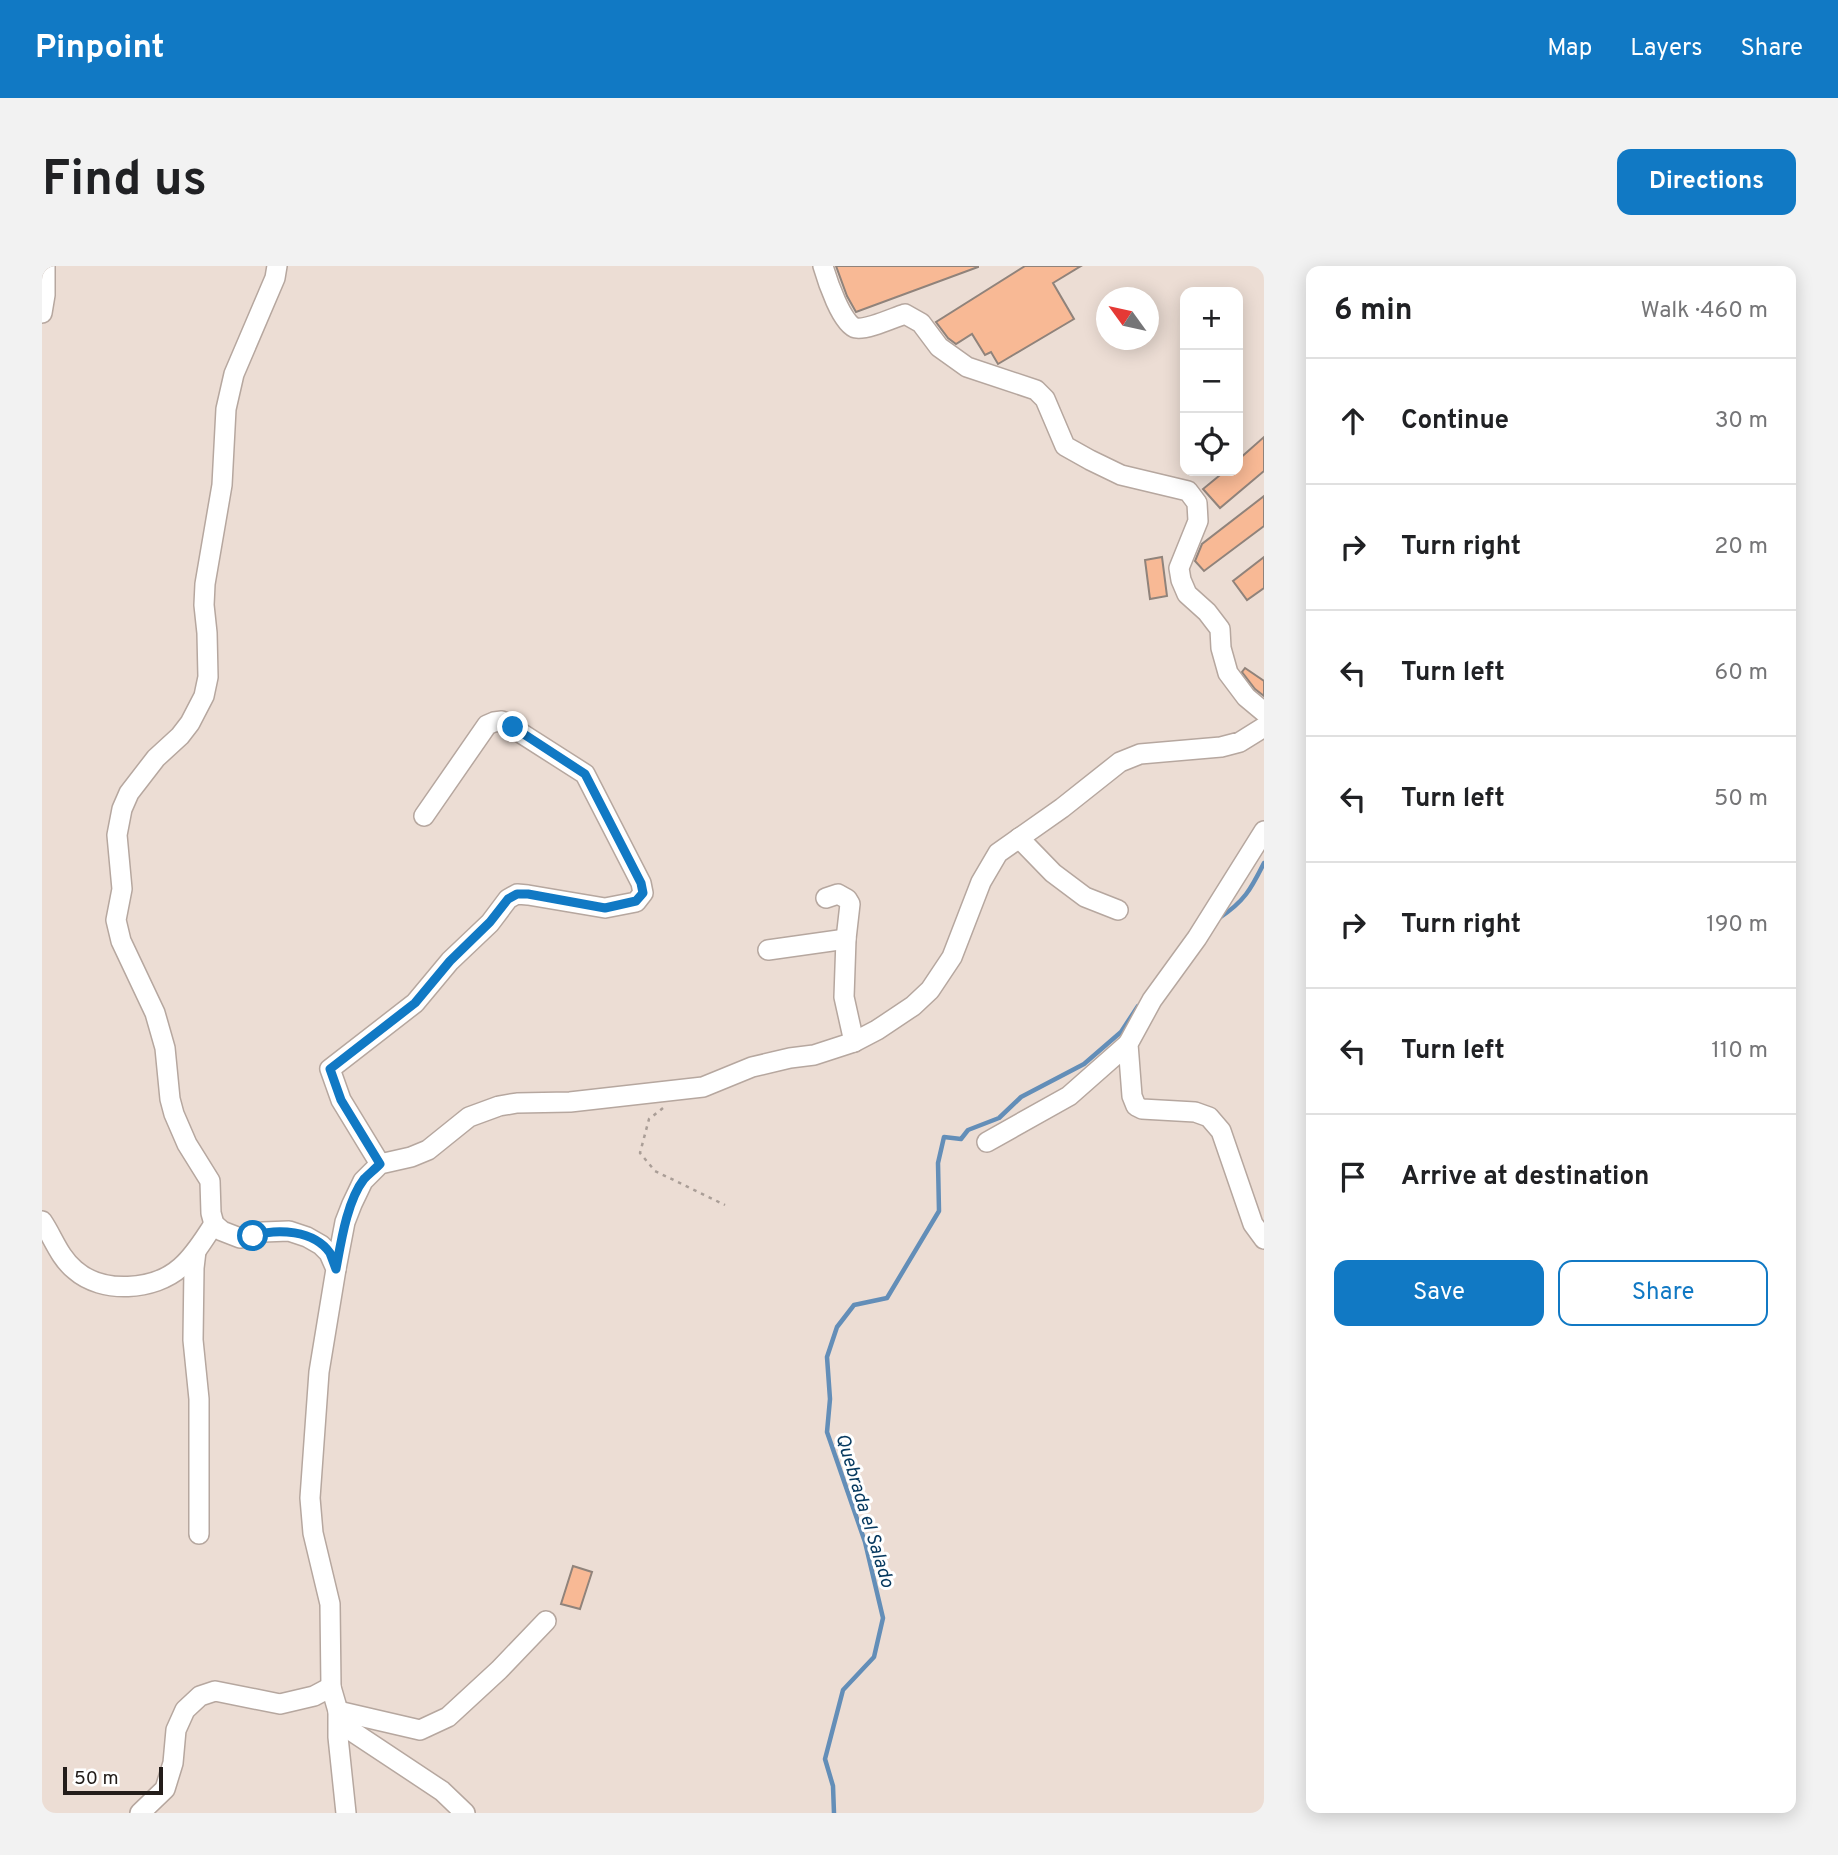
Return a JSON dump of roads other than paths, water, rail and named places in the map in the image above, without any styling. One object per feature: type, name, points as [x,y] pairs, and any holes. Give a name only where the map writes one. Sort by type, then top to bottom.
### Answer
[{"type":"street","points":[[42,313],[45,266]]},
{"type":"street","points":[[277,266],[275,278],[234,374],[226,409],[221,498],[204,595],[208,677],[204,696],[190,723],[156,758],[129,793],[122,809],[117,835],[122,889],[116,920],[121,940],[155,1013],[165,1048],[170,1099],[187,1144],[210,1181],[214,1224],[230,1236],[240,1238],[289,1231],[307,1237],[330,1253],[336,1269]]},
{"type":"street","points":[[823,266],[839,307],[847,322],[855,328],[863,328],[905,314],[921,323],[939,347],[967,367],[1036,390],[1045,398],[1065,446],[1121,475],[1188,491],[1197,503],[1198,521],[1179,568],[1181,580],[1187,594],[1207,612],[1220,629],[1221,648],[1228,673],[1246,697],[1264,712]]},
{"type":"street","points":[[380,1164],[341,1100],[330,1069],[415,1003],[508,899],[517,894],[528,894],[605,908],[636,901],[643,893],[641,883],[585,774],[502,721],[487,725],[424,816]]},
{"type":"street","points":[[465,1813],[442,1791],[350,1730],[338,1711],[331,1687],[330,1605],[313,1533],[310,1498],[319,1372],[336,1269],[345,1222],[363,1181],[380,1164],[428,1150],[469,1117],[499,1106],[570,1102],[703,1087],[752,1067],[814,1055],[854,1042],[913,1006],[930,990],[952,957],[981,882],[998,853],[1062,808],[1120,762],[1140,754],[1221,747],[1240,742],[1264,727]]},
{"type":"street","points":[[987,1142],[1069,1096],[1128,1044],[1152,1000],[1197,939],[1264,831]]},
{"type":"street","points":[[1019,838],[1053,873],[1085,897],[1118,910]]},
{"type":"street","points":[[826,898],[838,894],[848,899],[850,904],[844,997],[854,1042]]},
{"type":"street","points":[[768,950],[846,939]]},
{"type":"street","points":[[1128,1044],[1132,1096],[1136,1105],[1142,1110],[1195,1112],[1209,1117],[1221,1131],[1252,1224],[1264,1239]]},
{"type":"street","points":[[42,1221],[61,1255],[74,1270],[90,1281],[128,1287],[164,1278],[180,1269],[214,1224]]},
{"type":"street","points":[[196,1251],[193,1340],[200,1399],[199,1534]]},
{"type":"street","points":[[338,1711],[420,1730],[449,1717],[499,1670],[545,1621]]},
{"type":"street","points":[[141,1813],[165,1789],[173,1763],[176,1730],[185,1710],[200,1696],[215,1691],[280,1704],[313,1696],[331,1687]]},
{"type":"street","points":[[338,1711],[346,1813]]},
{"type":"waterway","name":"Quebrada el Salado","points":[[1219,918],[1246,894],[1264,863]]},
{"type":"waterway","name":"Quebrada el Salado","points":[[834,1813],[833,1786],[825,1759],[843,1690],[874,1657],[883,1618],[865,1542],[827,1432],[830,1399],[827,1357],[837,1327],[854,1305],[887,1298],[939,1211],[938,1163],[944,1137],[961,1139],[968,1130],[999,1118],[1021,1097],[1084,1064],[1121,1032],[1138,1006]]}]
